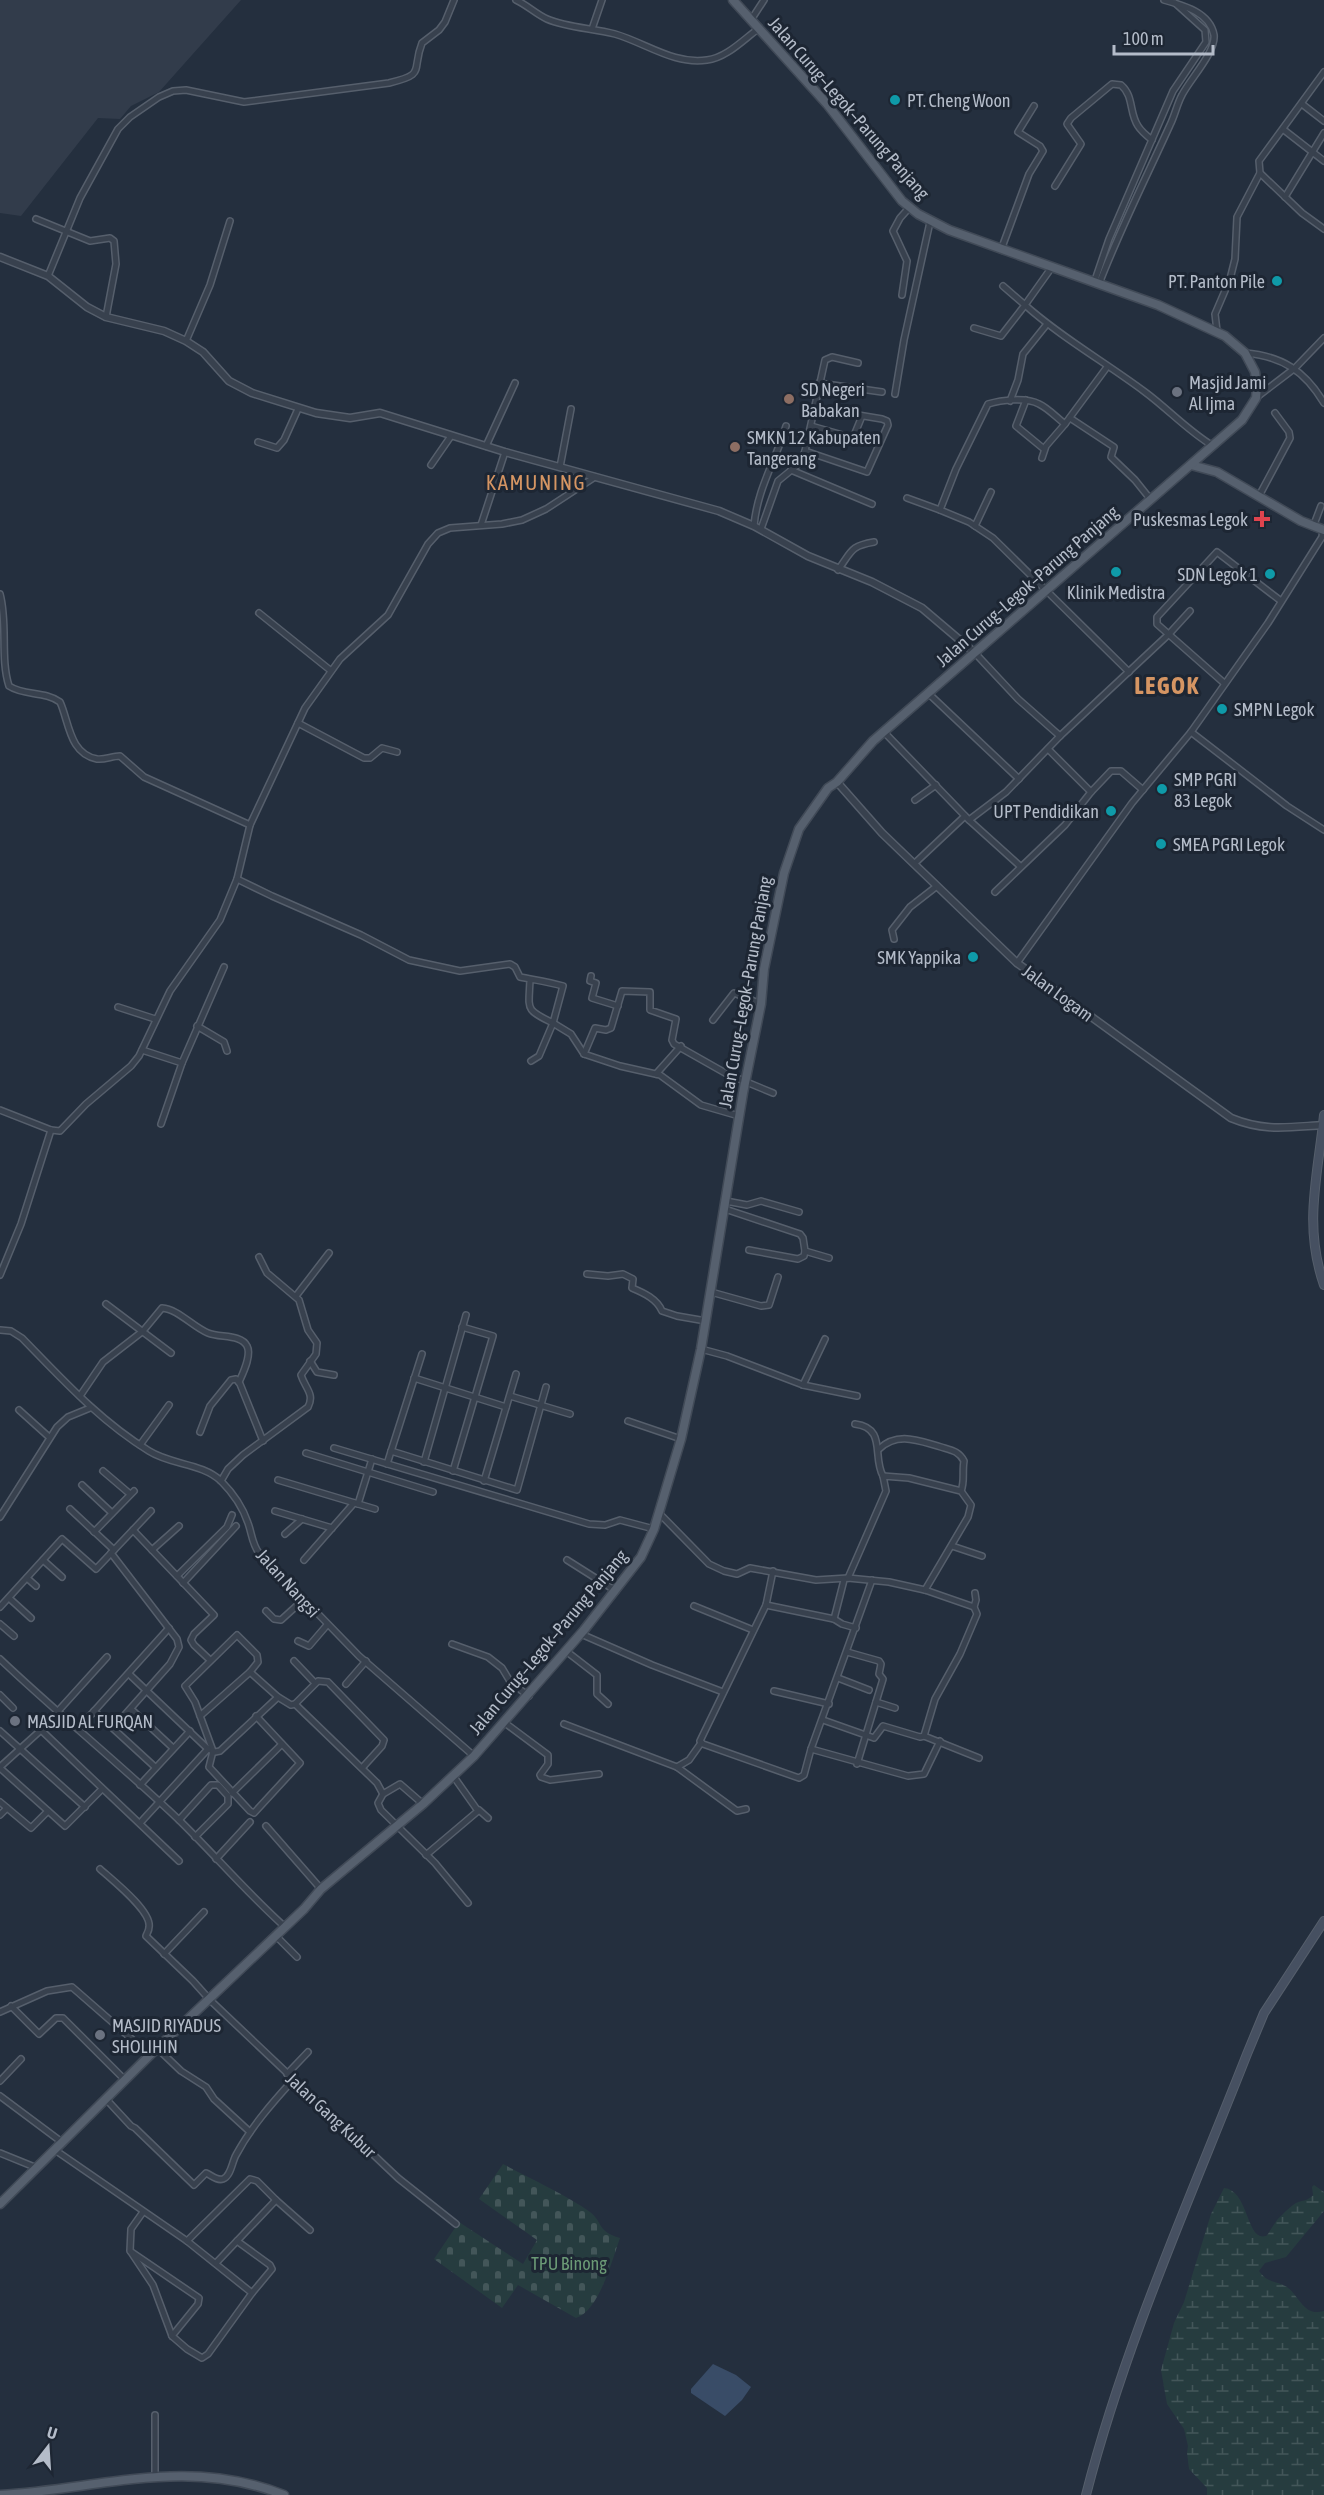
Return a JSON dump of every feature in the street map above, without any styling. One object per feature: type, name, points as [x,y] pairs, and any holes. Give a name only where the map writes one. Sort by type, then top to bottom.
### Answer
[{"type":"main road","name":"Jalan Curug–Legok–Parung Panjang","points":[[1,2201],[342,1869],[396,1827],[454,1777],[505,1723],[581,1635],[641,1557],[654,1529],[681,1439],[701,1350],[739,1116],[761,1004],[764,969],[791,846],[799,829],[822,796],[884,732],[1214,446],[1242,420],[1256,398],[1255,372],[1245,353],[1217,331],[1158,305],[1001,250],[930,222],[909,208],[819,95],[733,0]]},
{"type":"main road","points":[[1204,454],[1217,472]]},
{"type":"main road","points":[[1191,465],[1217,472],[1323,534]]},
{"type":"main road","points":[[1324,1115],[1312,1207],[1313,1236],[1324,1285]]},
{"type":"main road","points":[[1086,2495],[1125,2364],[1247,2054],[1264,2013],[1324,1921]]},
{"type":"main road","points":[[0,2494],[47,2492],[130,2478],[206,2476],[244,2482],[284,2495]]},
{"type":"street","points":[[48,276],[65,230],[91,175],[118,129],[130,117],[159,97],[173,91],[186,90],[244,102],[408,79],[416,72],[422,43],[439,30],[445,22],[454,0]]},
{"type":"street","points":[[516,0],[523,2],[550,20],[628,38],[664,55],[698,61],[714,59],[724,54],[758,29]]},
{"type":"street","points":[[592,29],[602,0]]},
{"type":"street","points":[[751,20],[764,0]]},
{"type":"street","points":[[1096,284],[1182,94],[1210,51],[1210,39],[1205,30],[1175,3],[1164,0]]},
{"type":"street","points":[[1096,284],[1109,239],[1144,154],[1173,92],[1210,39]]},
{"type":"street","points":[[1217,331],[1215,314],[1230,279],[1235,259],[1237,217],[1260,172],[1259,161],[1284,130],[1324,72]]},
{"type":"street","points":[[1055,186],[1081,144],[1067,124],[1071,118],[1112,84],[1125,88],[1130,96],[1137,125],[1152,140]]},
{"type":"street","points":[[1173,92],[1182,94]]},
{"type":"street","points":[[1302,104],[1324,121]]},
{"type":"street","points":[[1001,250],[1029,174],[1043,151],[1040,146],[1018,132],[1034,106]]},
{"type":"street","points":[[1284,130],[1324,161]]},
{"type":"street","points":[[1285,196],[1324,133]]},
{"type":"street","points":[[1144,154],[1154,156]]},
{"type":"street","points":[[1260,172],[1324,228]]},
{"type":"street","points":[[902,295],[907,261],[893,231],[909,208]]},
{"type":"street","points":[[36,219],[90,241],[110,238],[114,241],[116,264],[106,317]]},
{"type":"street","points":[[186,341],[210,285],[230,221]]},
{"type":"street","points":[[895,394],[930,222]]},
{"type":"street","points":[[0,257],[48,276],[87,307],[106,317],[164,331],[186,341],[203,352],[235,386],[252,393],[298,409],[350,418],[377,413],[505,452],[719,511],[754,526],[838,570],[872,582],[922,608],[975,653],[1018,699],[1060,736]]},
{"type":"street","points":[[974,328],[1001,336],[1052,267]]},
{"type":"street","points":[[1003,286],[1047,324],[1143,390],[1199,438],[1214,446]]},
{"type":"street","points":[[1010,401],[1018,380],[1023,354],[1047,324]]},
{"type":"street","points":[[1256,398],[1295,368],[1324,338]]},
{"type":"street","points":[[1318,344],[1324,349]]},
{"type":"street","points":[[1245,353],[1262,354],[1295,368],[1311,382],[1324,403]]},
{"type":"street","points":[[761,530],[778,481],[800,462],[805,450],[816,408],[823,362],[827,358],[858,363]]},
{"type":"street","points":[[1042,458],[1044,449],[1107,367]]},
{"type":"street","points":[[486,446],[515,383]]},
{"type":"street","points":[[819,383],[882,392]]},
{"type":"street","points":[[1026,400],[1016,426],[1044,449]]},
{"type":"street","points":[[939,510],[987,404],[1026,400],[1040,404],[1065,424]]},
{"type":"street","points":[[805,450],[867,472],[888,423],[882,419],[816,408]]},
{"type":"street","points":[[258,442],[277,448],[284,440],[298,409]]},
{"type":"street","points":[[560,467],[571,410]]},
{"type":"street","points":[[1259,496],[1290,438],[1289,432],[1275,413]]},
{"type":"street","points":[[811,426],[853,438],[862,416]]},
{"type":"street","points":[[1070,418],[1114,447],[1111,457],[1135,480],[1151,500]]},
{"type":"street","points":[[754,526],[763,483],[780,446],[786,426]]},
{"type":"street","points":[[431,465],[451,436]]},
{"type":"street","points":[[481,525],[505,452]]},
{"type":"street","points":[[791,470],[872,504]]},
{"type":"street","points":[[0,1110],[51,1130],[60,1131],[86,1104],[131,1066],[142,1050],[155,1019],[177,980],[220,920],[237,879],[250,825],[305,708],[330,670],[388,615],[420,554],[433,538],[450,528],[522,520],[546,509],[595,477]]},
{"type":"street","points":[[975,526],[991,492]]},
{"type":"street","points":[[907,498],[975,526],[993,538],[1129,672]]},
{"type":"street","points":[[1313,527],[1321,506]]},
{"type":"street","points":[[1017,963],[1143,790],[1191,732],[1268,623],[1323,534]]},
{"type":"street","points":[[838,570],[849,551],[858,545],[874,542]]},
{"type":"street","points":[[1224,683],[1157,624],[1157,617],[1217,552],[1281,602]]},
{"type":"street","points":[[0,594],[3,609],[0,648],[9,686],[15,690],[52,698],[60,702],[70,735],[81,750],[90,757],[100,759],[120,756],[144,777],[250,825]]},
{"type":"street","points":[[915,863],[967,818],[1006,792],[1060,736],[1169,634],[1190,611]]},
{"type":"street","points":[[259,613],[330,670]]},
{"type":"street","points":[[928,693],[1019,779]]},
{"type":"street","points":[[298,723],[364,758],[370,758],[382,748],[397,752]]},
{"type":"street","points":[[884,732],[967,818],[1020,866]]},
{"type":"street","points":[[1191,732],[1287,806],[1324,830]]},
{"type":"street","points":[[1048,749],[1091,792]]},
{"type":"street","points":[[994,891],[1065,825],[1111,771],[1117,770],[1143,790]]},
{"type":"street","name":"Jalan Logam","points":[[837,782],[882,833],[1017,963],[1231,1118],[1251,1126],[1268,1128],[1324,1125]]},
{"type":"street","points":[[915,800],[936,785]]},
{"type":"street","points":[[237,879],[361,935],[410,960],[459,971],[510,964],[515,967],[518,976],[563,986],[553,1023],[538,1056],[531,1061]]},
{"type":"street","points":[[894,939],[892,930],[910,907],[937,886]]},
{"type":"street","points":[[161,1124],[182,1063],[224,967]]},
{"type":"street","points":[[591,976],[590,981],[596,983],[592,998],[618,1006]]},
{"type":"street","points":[[530,979],[531,1010],[534,1014],[571,1034],[584,1054],[620,1066],[656,1074],[701,1105],[739,1116]]},
{"type":"street","points":[[584,1054],[595,1028],[606,1030],[611,1028],[624,990],[650,992],[650,1010],[676,1019],[672,1040],[727,1074],[774,1093]]},
{"type":"street","points":[[713,1020],[734,993],[761,1004]]},
{"type":"street","points":[[118,1007],[155,1019]]},
{"type":"street","points":[[197,1026],[224,1042],[227,1052]]},
{"type":"street","points":[[656,1074],[681,1046]]},
{"type":"street","points":[[142,1050],[182,1063]]},
{"type":"street","points":[[0,1275],[21,1224],[51,1130]]},
{"type":"street","points":[[725,1205],[747,1205],[761,1201],[799,1212]]},
{"type":"street","points":[[725,1205],[800,1234],[805,1251],[804,1256],[798,1259],[749,1250]]},
{"type":"street","points":[[805,1251],[830,1258]]},
{"type":"street","points":[[296,1296],[329,1253]]},
{"type":"street","points":[[221,1481],[232,1465],[310,1404],[312,1396],[301,1375],[318,1346],[308,1330],[296,1296],[267,1273],[259,1257]]},
{"type":"street","points":[[587,1274],[627,1275],[634,1280],[632,1288],[658,1303],[662,1311],[706,1321]]},
{"type":"street","points":[[711,1292],[761,1306],[769,1305],[778,1277]]},
{"type":"street","points":[[106,1304],[171,1353]]},
{"type":"street","points":[[80,1396],[103,1362],[143,1331],[159,1309],[165,1308],[206,1332],[241,1339],[246,1343],[249,1350],[239,1382],[262,1441]]},
{"type":"street","points":[[424,1462],[466,1315]]},
{"type":"street","points":[[453,1471],[493,1336],[462,1327]]},
{"type":"street","name":"Jalan Nangsi","points":[[0,1330],[11,1331],[22,1338],[90,1407],[140,1445],[168,1460],[206,1471],[221,1481],[245,1515],[255,1548],[327,1625],[474,1756]]},
{"type":"street","points":[[803,1385],[825,1340]]},
{"type":"street","points":[[701,1350],[727,1356],[803,1385],[857,1396]]},
{"type":"street","points":[[387,1464],[422,1354]]},
{"type":"street","points":[[310,1361],[317,1372],[334,1375]]},
{"type":"street","points":[[484,1481],[516,1374]]},
{"type":"street","points":[[414,1378],[506,1407]]},
{"type":"street","points":[[200,1432],[210,1406],[231,1380],[236,1379],[239,1382]]},
{"type":"street","points":[[391,1451],[517,1490],[546,1387]]},
{"type":"street","points":[[510,1396],[570,1414]]},
{"type":"street","points":[[140,1445],[169,1405]]},
{"type":"street","points":[[0,1517],[49,1437],[68,1417],[90,1407]]},
{"type":"street","points":[[19,1410],[49,1437]]},
{"type":"street","points":[[628,1421],[681,1439]]},
{"type":"street","points":[[834,1619],[846,1579],[886,1491],[878,1464],[879,1449],[869,1427],[855,1424]]},
{"type":"street","points":[[879,1449],[889,1441],[910,1438],[957,1452],[964,1461],[961,1472],[964,1482],[961,1491]]},
{"type":"street","points":[[334,1448],[589,1524],[605,1525],[620,1520],[654,1529]]},
{"type":"street","points":[[306,1453],[433,1492]]},
{"type":"street","points":[[304,1560],[356,1503],[372,1459]]},
{"type":"street","points":[[94,1532],[132,1493],[103,1470]]},
{"type":"street","points":[[883,1476],[909,1478],[961,1491],[970,1505],[970,1511],[952,1546],[925,1590]]},
{"type":"street","points":[[278,1480],[375,1509]]},
{"type":"street","points":[[82,1485],[112,1513]]},
{"type":"street","points":[[70,1509],[113,1552],[177,1639],[179,1647],[170,1664],[114,1727]]},
{"type":"street","points":[[0,1607],[63,1539],[96,1569],[151,1511]]},
{"type":"street","points":[[275,1511],[332,1528]]},
{"type":"street","points":[[659,1513],[714,1568],[737,1574],[746,1568],[816,1580],[872,1580],[925,1590],[974,1606]]},
{"type":"street","points":[[180,1580],[227,1527],[232,1515]]},
{"type":"street","points":[[285,1534],[302,1519]]},
{"type":"street","points":[[152,1550],[178,1526]]},
{"type":"street","points":[[180,1580],[236,1526]]},
{"type":"street","points":[[133,1530],[214,1616],[194,1634],[191,1640],[194,1646],[210,1660]]},
{"type":"street","points":[[952,1546],[982,1556]]},
{"type":"street","points":[[43,1560],[62,1577]]},
{"type":"street","points":[[567,1560],[616,1591]]},
{"type":"street","points":[[677,1767],[689,1760],[701,1743],[700,1739],[766,1605],[773,1571]]},
{"type":"street","points":[[27,1578],[36,1587]]},
{"type":"street","points":[[701,1743],[799,1778],[804,1775],[811,1749],[872,1580]]},
{"type":"street","points":[[924,1736],[936,1699],[960,1654],[977,1614],[974,1606],[975,1593]]},
{"type":"street","points":[[9,1598],[31,1618]]},
{"type":"street","points":[[266,1611],[274,1619],[282,1620],[303,1600]]},
{"type":"street","points":[[766,1605],[834,1619],[856,1628]]},
{"type":"street","points":[[694,1606],[753,1630]]},
{"type":"street","points":[[0,1624],[14,1636]]},
{"type":"street","points":[[298,1641],[304,1646],[309,1646],[327,1625]]},
{"type":"street","points":[[78,1729],[169,1628]]},
{"type":"street","points":[[200,1716],[250,1672],[258,1662],[258,1657],[237,1635],[185,1686],[200,1716],[211,1750],[208,1767],[250,1811],[258,1812],[300,1766],[299,1760],[256,1716]]},
{"type":"street","points":[[581,1635],[723,1692]]},
{"type":"street","points":[[452,1644],[488,1657],[505,1672],[511,1683],[529,1696]]},
{"type":"street","points":[[566,1651],[597,1676],[597,1694],[608,1704]]},
{"type":"street","points":[[847,1652],[881,1664],[879,1674],[883,1681],[857,1764]]},
{"type":"street","points":[[102,1789],[67,1826],[62,1825],[0,1768],[40,1731],[107,1657]]},
{"type":"street","points":[[0,1659],[56,1712],[159,1802],[285,1927]]},
{"type":"street","points":[[294,1660],[315,1683]]},
{"type":"street","points":[[346,1684],[366,1661]]},
{"type":"street","points":[[250,1672],[278,1697],[289,1704],[295,1704],[362,1768],[383,1794]]},
{"type":"street","points":[[129,1674],[211,1750],[220,1751],[278,1697]]},
{"type":"street","points":[[838,1678],[869,1690]]},
{"type":"street","points":[[295,1704],[315,1683],[321,1680],[328,1682],[382,1737],[382,1746],[362,1768]]},
{"type":"street","points":[[774,1691],[829,1704]]},
{"type":"street","points":[[0,1695],[13,1708]]},
{"type":"street","points":[[876,1702],[895,1708]]},
{"type":"street","points":[[131,1709],[173,1748]]},
{"type":"street","points":[[94,1711],[155,1767]]},
{"type":"street","points":[[823,1720],[866,1736],[877,1736],[883,1726],[940,1741],[979,1758]]},
{"type":"street","points":[[505,1723],[548,1755],[548,1764],[540,1775],[542,1777],[550,1780],[599,1774]]},
{"type":"street","points":[[564,1724],[677,1767],[737,1811],[746,1809]]},
{"type":"street","points":[[0,1731],[85,1807]]},
{"type":"street","points":[[40,1731],[179,1861]]},
{"type":"street","points":[[140,1785],[190,1731]]},
{"type":"street","points":[[811,1749],[904,1776],[924,1774],[940,1741]]},
{"type":"street","points":[[232,1792],[282,1744]]},
{"type":"street","points":[[140,1823],[211,1750]]},
{"type":"street","points":[[454,1777],[479,1810],[488,1818]]},
{"type":"street","points":[[423,1804],[400,1784],[383,1794],[378,1803],[379,1808],[396,1827],[426,1855],[468,1903]]},
{"type":"street","points":[[178,1820],[211,1785],[218,1785],[228,1796],[228,1804],[195,1837]]},
{"type":"street","points":[[0,1802],[31,1828],[48,1811]]},
{"type":"street","points":[[0,1815],[7,1808]]},
{"type":"street","points":[[426,1855],[479,1810]]},
{"type":"street","points":[[216,1858],[250,1822]]},
{"type":"street","points":[[266,1826],[321,1889]]},
{"type":"street","name":"Jalan Gang Kubur","points":[[100,1869],[142,1911],[149,1925],[146,1936],[210,2000],[416,2194],[456,2224]]},
{"type":"street","points":[[164,1954],[204,1912]]},
{"type":"street","points":[[275,1935],[297,1957]]},
{"type":"street","points":[[0,2012],[55,1988],[72,1987],[150,2055]]},
{"type":"street","points":[[11,2006],[40,2034],[57,2018],[63,2018],[125,2080]]},
{"type":"street","points":[[158,2049],[182,2071],[206,2087],[214,2099],[250,2132]]},
{"type":"street","points":[[287,2074],[308,2052]]},
{"type":"street","points":[[0,2081],[21,2058]]},
{"type":"street","points":[[106,2099],[131,2126],[135,2127],[194,2185],[206,2173],[219,2179],[225,2178],[250,2132],[293,2080]]},
{"type":"street","points":[[0,2096],[63,2143]]},
{"type":"street","points":[[55,2150],[187,2241],[252,2293]]},
{"type":"street","points":[[0,2153],[37,2168]]},
{"type":"street","points":[[187,2241],[250,2179],[257,2181],[310,2230]]},
{"type":"street","points":[[216,2264],[276,2200]]},
{"type":"street","points":[[143,2212],[131,2229],[130,2251],[153,2285],[172,2336],[195,2355],[204,2356],[252,2293],[270,2274],[272,2266],[237,2241]]},
{"type":"street","points":[[130,2251],[199,2299],[198,2304],[172,2336]]},
{"type":"street","points":[[155,2415],[155,2476]]},
{"type":"shaded area","points":[[0,0],[241,0],[159,92],[131,106],[120,119],[98,118],[21,216],[0,213]]},
{"type":"green space","name":"TPU Binong","points":[[503,2164],[581,2206],[594,2216],[607,2233],[620,2238],[598,2295],[591,2306],[576,2318],[518,2285],[502,2308],[434,2259],[459,2222],[523,2264],[537,2240],[479,2199]]},
{"type":"green space","points":[[1314,2185],[1324,2192],[1324,2211],[1286,2257],[1265,2263],[1259,2271],[1269,2280],[1287,2287],[1307,2309],[1317,2312],[1324,2311],[1324,2495],[1207,2495],[1207,2488],[1189,2469],[1188,2446],[1184,2429],[1167,2404],[1161,2370],[1174,2323],[1184,2302],[1211,2214],[1224,2188],[1232,2191],[1238,2197],[1255,2231],[1259,2236],[1266,2236],[1277,2220],[1289,2209],[1313,2195]]},
{"type":"water","points":[[713,2364],[736,2375],[751,2387],[742,2400],[725,2416],[691,2393],[691,2389]]},
{"type":"place","name":"PT. Cheng Woon","points":[[895,100]]},
{"type":"place","name":"PT. Panton Pile","points":[[1277,281]]},
{"type":"place","name":"Masjid Jami Al Ijma","points":[[1177,392]]},
{"type":"place","name":"SD Negeri Babakan","points":[[789,399]]},
{"type":"place","name":"SMKN 12 Kabupaten Tangerang","points":[[735,447]]},
{"type":"place","name":"Puskesmas Legok","points":[[1262,519]]},
{"type":"place","name":"Klinik Medistra","points":[[1116,572]]},
{"type":"place","name":"SDN Legok 1","points":[[1270,574]]},
{"type":"place","name":"SMPN Legok","points":[[1222,709]]},
{"type":"place","name":"SMP PGRI 83 Legok","points":[[1162,789]]},
{"type":"place","name":"UPT Pendidikan","points":[[1111,811]]},
{"type":"place","name":"SMEA PGRI Legok","points":[[1161,844]]},
{"type":"place","name":"SMK Yappika","points":[[973,957]]},
{"type":"place","name":"MASJID AL FURQAN","points":[[15,1721]]},
{"type":"place","name":"MASJID RIYADUS SHOLIHIN","points":[[100,2035]]},
{"type":"district","name":"KAMUNING","points":[[536,482]]},
{"type":"district","name":"LEGOK","points":[[1167,685]]}]
